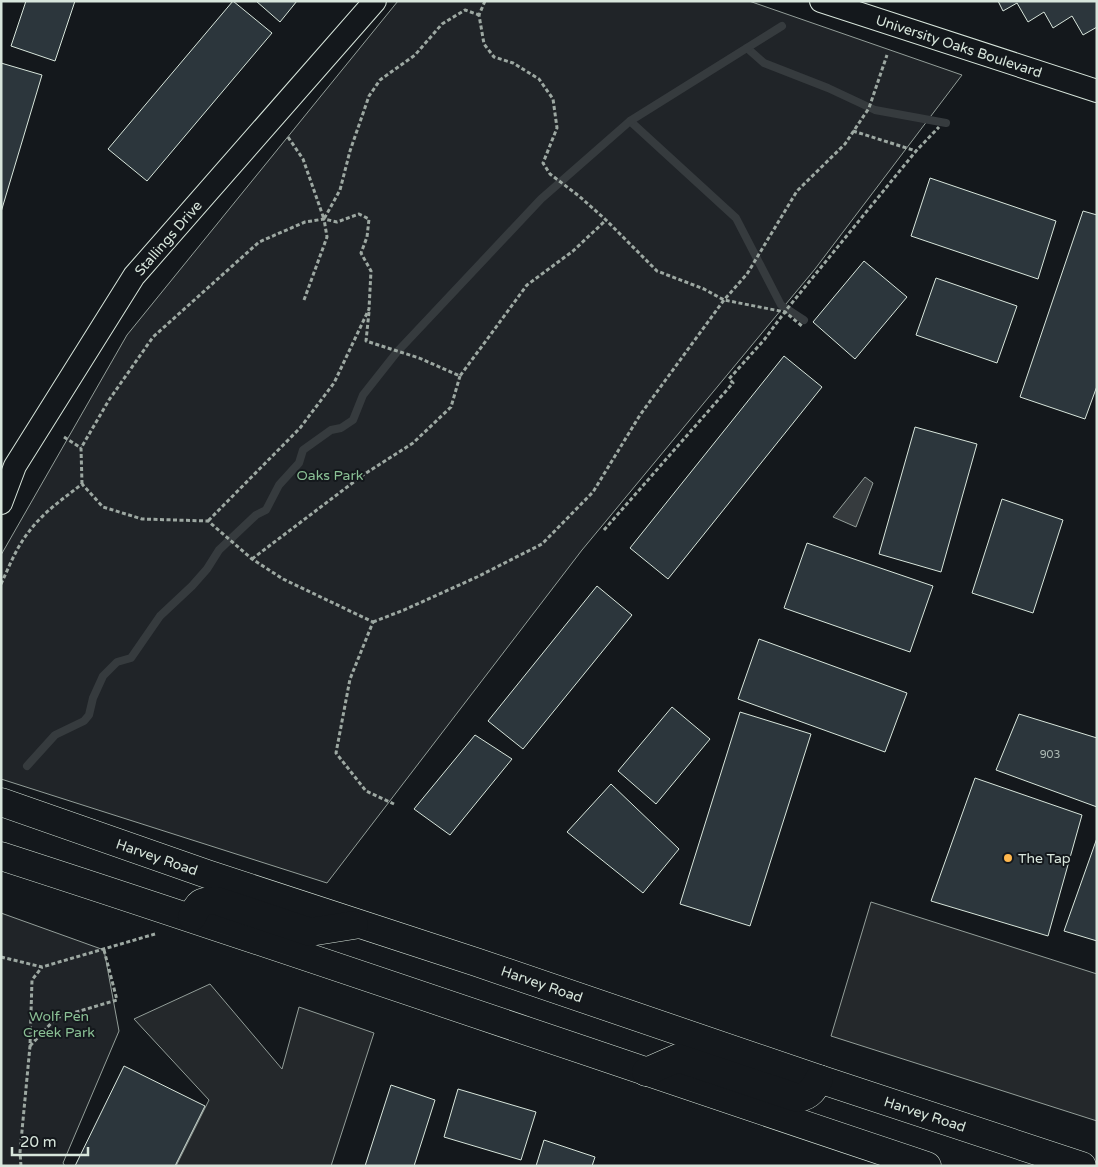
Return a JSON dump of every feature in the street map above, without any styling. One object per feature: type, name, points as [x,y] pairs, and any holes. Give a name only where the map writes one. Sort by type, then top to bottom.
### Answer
[{"type":"main road","name":"Harvey Road","points":[[1,802],[358,924],[1082,1166]]},
{"type":"main road","points":[[1,856],[192,918],[927,1166]]},
{"type":"main road","points":[[192,918],[199,904],[205,900],[217,901],[310,932],[358,924]]},
{"type":"main road","points":[[646,1072],[678,1058],[798,1098],[806,1097],[814,1090],[819,1079]]},
{"type":"street","name":"Stallings Drive","points":[[1,503],[15,466],[134,276],[375,1]]},
{"type":"street","name":"University Oaks Boulevard","points":[[821,1],[1097,91]]},
{"type":"path","points":[[485,1],[480,15],[484,44],[494,57],[513,63],[539,79],[554,99],[557,128],[543,163],[550,174],[606,220],[657,271],[704,289],[724,300],[785,312],[802,326]]},
{"type":"path","points":[[324,219],[340,190],[350,151],[369,96],[380,80],[415,55],[442,24],[465,10],[480,15]]},
{"type":"path","points":[[460,376],[419,358],[366,341],[370,271],[361,252],[367,237],[369,220],[359,214],[337,222],[324,219],[305,222],[259,242],[153,337],[109,400],[81,448],[82,484],[102,507],[142,519],[208,521],[252,559],[283,579],[373,622],[477,577],[542,544],[593,492],[640,415],[724,300],[747,274],[797,191],[844,144],[871,105],[887,55]]},
{"type":"path","points":[[604,530],[733,383],[729,379],[764,340],[916,151],[939,127]]},
{"type":"path","points":[[853,131],[916,151]]},
{"type":"path","points":[[287,137],[303,159],[324,219],[327,237],[304,300]]},
{"type":"path","points":[[252,559],[363,475],[413,443],[451,407],[460,376],[527,286],[573,251],[606,220]]},
{"type":"path","points":[[208,521],[300,428],[334,384],[369,309]]},
{"type":"path","points":[[64,437],[81,448]]},
{"type":"path","points":[[1,584],[15,554],[28,533],[48,510],[82,484]]},
{"type":"path","points":[[373,622],[350,679],[336,753],[366,791],[394,804]]},
{"type":"path","points":[[1,957],[42,967],[156,934]]},
{"type":"path","points":[[30,1046],[56,1018],[117,1000],[104,950]]},
{"type":"path","points":[[21,1166],[20,1152],[30,1046],[32,980],[42,967]]},
{"type":"green space","name":"Oaks Park","points":[[398,1],[749,1],[962,75],[815,269],[582,550],[327,883],[1,779],[1,555],[127,335]]},
{"type":"green space","name":"Wolf Pen Creek Park","points":[[1,913],[104,950],[119,1031],[63,1163],[65,1166],[1,1166]]},
{"type":"shaded area","points":[[865,477],[873,483],[856,527],[833,517]]},
{"type":"shaded area","points":[[871,902],[1097,974],[1097,1121],[831,1036]]},
{"type":"shaded area","points":[[210,984],[282,1069],[299,1007],[374,1033],[331,1166],[176,1166],[209,1100],[134,1019]]},
{"type":"building","points":[[26,1],[75,1],[55,61],[11,46]]},
{"type":"building","points":[[233,1],[272,33],[147,181],[108,149]]},
{"type":"building","points":[[256,1],[297,1],[280,22]]},
{"type":"building","points":[[998,1],[1097,1],[1097,27],[1083,35],[1072,16],[1053,28],[1044,12],[1028,22],[1017,3],[1003,11]]},
{"type":"building","points":[[1,63],[42,75],[1,212]]},
{"type":"building","points":[[930,178],[1056,221],[1038,279],[911,236]]},
{"type":"building","points":[[1083,211],[1097,215],[1097,386],[1085,419],[1020,397]]},
{"type":"building","points":[[864,261],[907,297],[855,359],[813,322]]},
{"type":"building","points":[[936,278],[1017,306],[997,363],[916,335]]},
{"type":"building","points":[[784,356],[822,387],[668,579],[630,548]]},
{"type":"building","points":[[915,427],[977,444],[941,572],[879,554]]},
{"type":"building","points":[[1002,499],[1063,520],[1033,613],[972,593]]},
{"type":"building","points":[[807,543],[933,586],[910,652],[784,608]]},
{"type":"building","points":[[597,586],[632,615],[523,749],[488,721]]},
{"type":"building","points":[[759,639],[907,693],[885,752],[738,699]]},
{"type":"building","points":[[672,707],[710,739],[656,804],[618,771]]},
{"type":"building","points":[[740,712],[811,734],[750,926],[680,904]]},
{"type":"building","points":[[1019,714],[1097,738],[1097,807],[996,770]]},
{"type":"building","points":[[475,735],[512,759],[450,835],[414,809]]},
{"type":"building","name":"The Tap","points":[[975,778],[1082,815],[1048,936],[931,901]]},
{"type":"building","points":[[611,784],[679,849],[643,893],[567,832]]},
{"type":"building","points":[[1097,838],[1097,941],[1064,931]]},
{"type":"building","points":[[124,1066],[205,1106],[175,1166],[75,1166]]},
{"type":"building","points":[[391,1085],[435,1100],[414,1166],[365,1166]]},
{"type":"building","points":[[458,1089],[536,1112],[521,1160],[444,1137]]},
{"type":"building","points":[[544,1140],[595,1157],[592,1166],[536,1166]]},
{"type":"waterway","points":[[27,766],[55,735],[84,721],[89,715],[93,698],[103,676],[117,662],[131,658],[160,616],[192,586],[207,569],[219,550],[256,515],[266,510],[279,485],[299,463],[303,450],[331,430],[341,428],[353,420],[363,395],[397,352],[541,199],[630,121],[782,26]]},
{"type":"waterway","points":[[747,48],[764,63],[828,88],[875,110],[946,123]]},
{"type":"waterway","points":[[630,121],[736,218],[781,305],[804,320]]},
{"type":"place","name":"The Tap","points":[[1008,858]]}]
